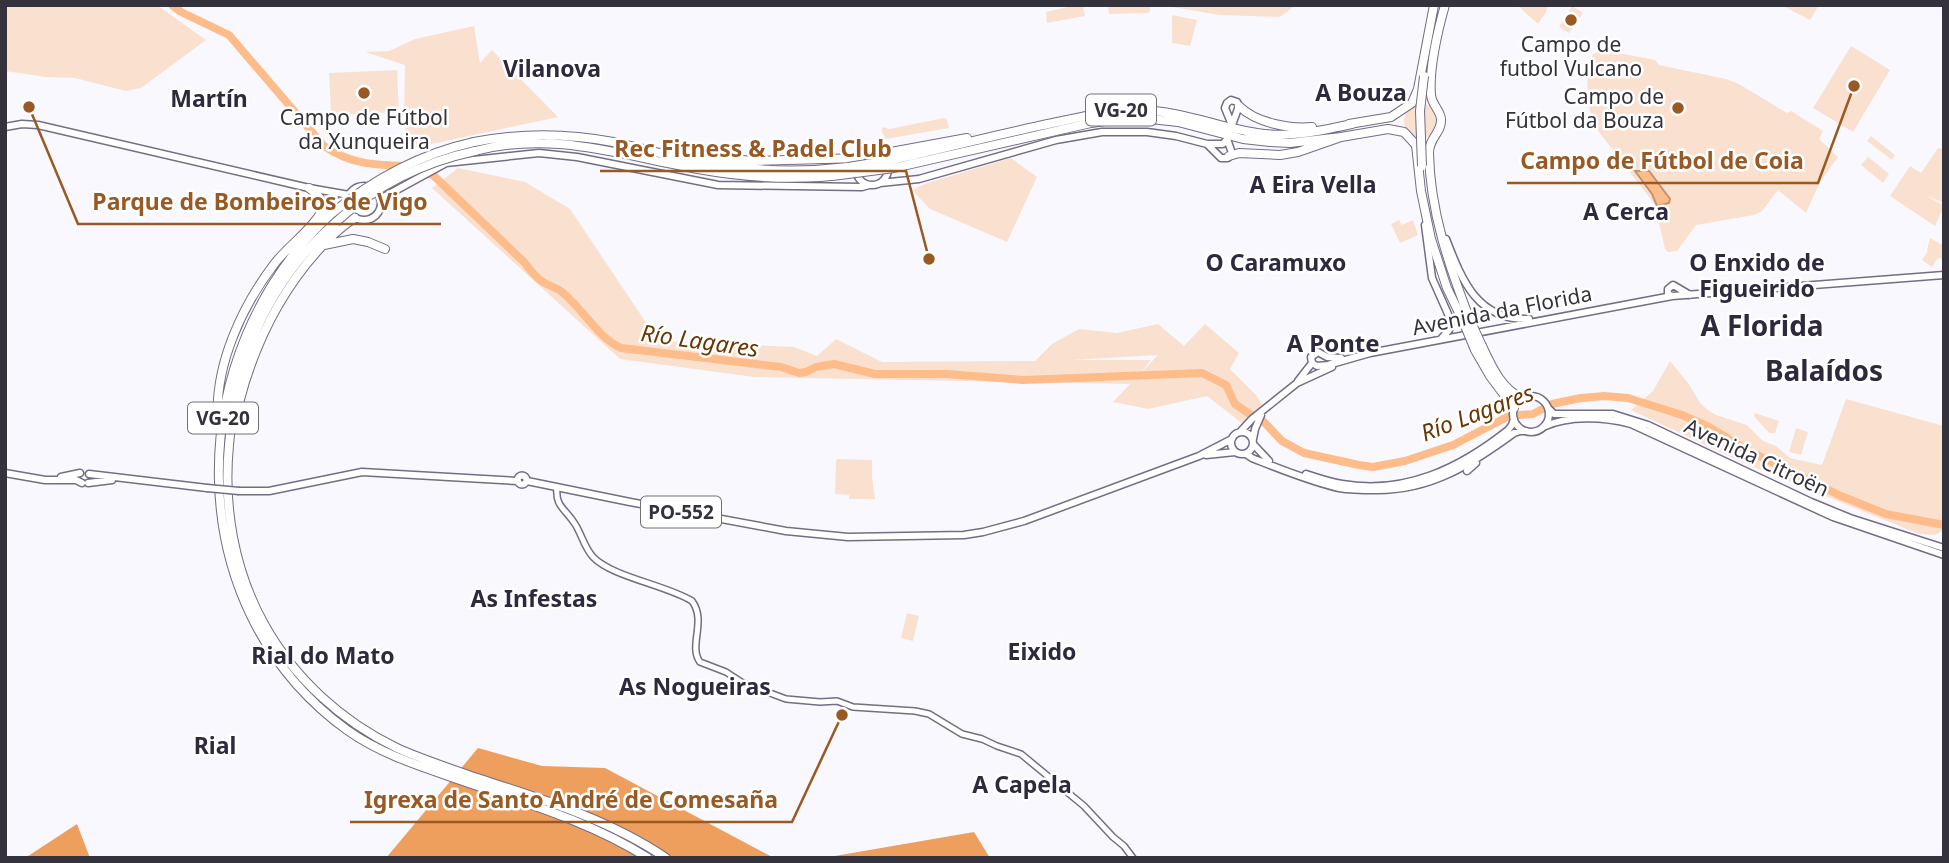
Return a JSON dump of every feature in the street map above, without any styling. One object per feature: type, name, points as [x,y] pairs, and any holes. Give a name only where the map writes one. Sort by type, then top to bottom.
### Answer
[{"type":"highway","points":[[1239,106],[1261,118],[1292,127],[1352,124],[1391,117],[1412,103],[1424,78],[1438,5]]},
{"type":"highway","points":[[1412,139],[1424,141],[1432,138],[1439,131],[1441,122],[1433,105],[1431,92],[1439,27],[1438,5]]},
{"type":"highway","points":[[1424,78],[1423,132],[1427,186],[1438,242],[1449,280],[1490,376],[1514,408]]},
{"type":"highway","points":[[1412,103],[1423,101],[1433,105]]},
{"type":"highway","points":[[1405,109],[1401,118],[1404,131],[1412,139],[1417,156],[1431,239],[1441,273],[1466,320]]},
{"type":"highway","name":"VG-20","points":[[893,164],[1092,114],[1139,110],[1180,114],[1271,135],[1305,133],[1352,124]]},
{"type":"highway","name":"VG-20","points":[[475,146],[562,144],[598,148],[739,176],[811,178],[1133,117],[1178,122],[1264,142],[1290,143],[1341,137]]},
{"type":"highway","points":[[880,154],[1032,127]]},
{"type":"highway","points":[[1230,156],[1239,153],[1273,155],[1298,152],[1341,137],[1388,129],[1404,131]]},
{"type":"highway","name":"VG-20","points":[[648,858],[593,828],[461,776],[398,748],[358,726],[335,710],[269,642],[253,621],[239,590],[228,554],[220,509],[220,439],[231,378],[258,309],[286,263],[310,235],[399,178],[475,146],[527,135],[561,135],[596,139],[743,168],[851,172]]},
{"type":"highway","points":[[1432,138],[1429,156],[1434,198],[1445,251],[1466,320]]},
{"type":"highway","points":[[633,146],[695,156],[754,161],[860,158]]},
{"type":"highway","points":[[309,188],[321,201],[323,207],[320,215]]},
{"type":"highway","points":[[220,439],[217,406],[220,376],[251,300],[275,264],[320,215],[348,197]]},
{"type":"highway","name":"VG-20","points":[[269,642],[246,586],[229,515],[228,457],[232,416],[238,382],[263,316],[301,258],[333,218]]},
{"type":"highway","points":[[228,457],[242,390],[266,328],[307,262],[355,218]]},
{"type":"highway","points":[[324,245],[353,239],[385,249]]},
{"type":"highway","points":[[1479,348],[1513,393],[1523,398]]},
{"type":"highway","name":"VG-20","points":[[461,776],[564,807],[604,823],[666,858]]},
{"type":"main road","points":[[5,127],[38,125],[348,197]]},
{"type":"main road","points":[[380,199],[452,162],[530,154],[557,154],[718,185],[844,187],[919,179],[1056,140],[1102,132],[1162,133],[1207,144],[1225,144]]},
{"type":"main road","points":[[1207,144],[1224,158],[1232,153],[1225,144]]},
{"type":"main road","points":[[1217,152],[1217,148],[1225,144]]},
{"type":"main road","points":[[844,187],[860,158],[869,153],[880,154],[887,164],[887,176],[880,183]]},
{"type":"main road","points":[[851,172],[869,185]]},
{"type":"main road","points":[[887,176],[899,181]]},
{"type":"main road","points":[[364,186],[374,190],[380,199],[379,210],[372,218],[355,218],[348,210],[348,197],[353,190],[364,186]]},
{"type":"main road","points":[[1421,191],[1429,266],[1450,325],[1441,339]]},
{"type":"main road","points":[[1434,198],[1444,236],[1470,292],[1494,313],[1533,322]]},
{"type":"main road","name":"Avenida da Florida","points":[[1308,378],[1322,365],[1370,353],[1661,299],[1671,294],[1690,295],[1944,275]]},
{"type":"main road","points":[[1671,294],[1670,286],[1674,285],[1690,295]]},
{"type":"main road","points":[[1315,353],[1324,355],[1322,365],[1312,363],[1311,357],[1315,353]]},
{"type":"main road","name":"Avenida da Florida","points":[[1324,355],[1350,359]]},
{"type":"main road","name":"Avenida da Florida","points":[[1297,383],[1350,359]]},
{"type":"main road","name":"Avenida da Florida","points":[[1241,432],[1297,383],[1312,363]]},
{"type":"main road","points":[[1534,397],[1540,400],[1550,412],[1543,427],[1533,432],[1514,433],[1466,466],[1441,478],[1424,484],[1386,490],[1341,488],[1315,481],[1246,454],[1235,452],[1199,456],[1241,432],[1248,434],[1268,461],[1342,484],[1388,485],[1435,475],[1462,462],[1494,441],[1514,423],[1514,408],[1523,398],[1534,397]]},
{"type":"main road","name":"Avenida Citroën","points":[[1550,412],[1613,414],[1631,418],[1811,502],[1850,518],[1944,548]]},
{"type":"main road","name":"Avenida Citroën","points":[[1543,427],[1553,422],[1580,419],[1604,419],[1631,424],[1833,517],[1944,555]]},
{"type":"main road","name":"Avenida da Florida","points":[[1253,442],[1255,420]]},
{"type":"main road","points":[[1514,423],[1526,431]]},
{"type":"main road","points":[[1232,439],[1231,446],[1235,452]]},
{"type":"main road","points":[[1246,454],[1252,449],[1253,442]]},
{"type":"main road","points":[[1467,471],[1490,450]]},
{"type":"main road","name":"PO-552","points":[[34,478],[54,478],[86,472],[255,492],[362,472],[518,481],[523,476],[527,481],[786,531],[848,537],[983,532],[1024,521],[1199,456]]},
{"type":"main road","name":"PO-552","points":[[5,473],[85,483],[131,479]]},
{"type":"main road","points":[[80,473],[78,478],[85,483],[90,480],[89,474]]},
{"type":"street","points":[[557,487],[559,506],[576,526],[584,545],[599,562],[692,601],[699,615],[696,652],[700,662],[726,672],[743,683],[786,699],[837,701],[853,707],[929,713],[962,734],[1021,754],[1084,806],[1133,858]]},
{"type":"shaded area","points":[[5,5],[157,5],[206,40],[141,88],[126,91],[75,78],[5,71]]},
{"type":"shaded area","points":[[1083,5],[1085,16],[1047,23],[1046,12]]},
{"type":"shaded area","points":[[1108,5],[1151,5],[1149,13],[1109,14]]},
{"type":"shaded area","points":[[1161,5],[1296,5],[1280,17],[1219,15]]},
{"type":"shaded area","points":[[1512,5],[1548,5],[1538,24],[1519,7]]},
{"type":"shaded area","points":[[1781,5],[1819,5],[1810,20]]},
{"type":"shaded area","name":"Campo de futbol Vulcano","points":[[1572,6],[1583,13],[1569,33],[1559,27]]},
{"type":"shaded area","points":[[1172,15],[1197,20],[1190,46],[1172,43]]},
{"type":"shaded area","points":[[474,26],[480,63],[492,50],[558,117],[408,149],[404,118],[405,65],[365,52],[389,51],[415,39]]},
{"type":"shaded area","points":[[1851,46],[1890,70],[1853,132],[1813,108]]},
{"type":"shaded area","points":[[1602,50],[1655,60],[1659,65],[1726,79],[1787,113],[1791,111],[1823,131],[1819,139],[1838,157],[1820,182],[1806,213],[1778,190],[1762,211],[1754,215],[1696,225],[1677,251],[1668,252],[1655,205],[1592,119],[1587,91],[1589,72],[1593,54]]},
{"type":"shaded area","name":"Campo de Fútbol da Xunqueira","points":[[397,70],[399,112],[331,115],[329,73]]},
{"type":"shaded area","points":[[1421,104],[1433,109],[1438,121],[1433,133],[1421,138],[1409,133],[1404,121],[1409,109]]},
{"type":"shaded area","points":[[944,118],[949,128],[886,139],[882,132],[882,127],[889,129]]},
{"type":"shaded area","points":[[1871,136],[1895,155],[1892,160],[1867,141]]},
{"type":"shaded area","points":[[1938,148],[1944,149],[1944,203],[1927,196],[1944,206],[1935,226],[1890,196],[1910,166],[1921,173]]},
{"type":"shaded area","points":[[1866,155],[1889,174],[1883,183],[1861,165],[1868,157]]},
{"type":"shaded area","points":[[1011,158],[1037,177],[1007,242],[930,209],[912,190],[927,183]]},
{"type":"shaded area","points":[[458,168],[525,182],[570,209],[655,336],[638,340],[794,347],[817,356],[836,339],[882,362],[1035,361],[1052,344],[1079,329],[1117,333],[1158,324],[1184,346],[1205,324],[1239,353],[1230,369],[1265,408],[1243,424],[1207,396],[1148,409],[1113,402],[1130,384],[754,377],[620,359],[432,188]],"holes":[[[1158,355],[1140,374],[1151,360],[1071,360]]]},
{"type":"shaded area","points":[[1635,171],[1649,171],[1670,199],[1669,203],[1657,206],[1652,194]]},
{"type":"shaded area","points":[[1399,220],[1402,225],[1413,220],[1418,235],[1400,243],[1391,224]]},
{"type":"shaded area","points":[[1930,238],[1944,246],[1944,259],[1938,258],[1932,267],[1922,260],[1928,251]]},
{"type":"shaded area","points":[[1670,361],[1708,410],[1747,425],[1763,441],[1776,446],[1790,458],[1822,465],[1846,399],[1944,426],[1944,530],[1935,535],[1919,534],[1744,463],[1631,410],[1653,391]]},
{"type":"shaded area","points":[[1755,413],[1779,421],[1775,433],[1769,433],[1754,416]]},
{"type":"shaded area","points":[[1796,428],[1808,432],[1801,455],[1789,452]]},
{"type":"shaded area","points":[[838,459],[872,460],[875,499],[849,499],[849,495],[835,494]]},
{"type":"shaded area","points":[[907,613],[919,616],[913,641],[901,638]]},
{"type":"shaded area","points":[[478,748],[542,766],[605,768],[774,858],[386,858]]},
{"type":"shaded area","points":[[77,824],[90,858],[25,858]]},
{"type":"shaded area","points":[[974,832],[990,858],[823,858]]},
{"type":"waterway","name":"Río Lagares","points":[[172,5],[229,35],[324,146],[353,160],[405,166]]},
{"type":"waterway","name":"Río Lagares","points":[[424,171],[434,176],[524,262],[537,278],[562,292],[597,330],[621,348],[781,367],[799,373],[834,364],[875,374],[947,374],[1023,380],[1202,373],[1226,385],[1235,404],[1251,415]]},
{"type":"waterway","name":"Río Lagares","points":[[1263,421],[1282,441],[1304,453],[1373,467],[1405,461],[1453,445],[1509,416],[1533,414],[1552,404],[1604,396],[1628,398],[1707,426],[1747,450],[1841,496],[1886,514],[1944,525]]},
{"type":"place","name":"Campo de futbol Vulcano","points":[[1571,20]]},
{"type":"place","name":"Campo de Fútbol de Coia","points":[[1854,86]]},
{"type":"place","name":"Campo de Fútbol da Xunqueira","points":[[364,93]]},
{"type":"place","name":"Parque de Bombeiros de Vigo","points":[[29,107]]},
{"type":"place","name":"Campo de Fútbol da Bouza","points":[[1678,108]]},
{"type":"place","name":"Rec Fitness & Padel Club","points":[[929,259]]},
{"type":"place","name":"Igrexa de Santo André de Comesaña","points":[[842,715]]},
{"type":"district","name":"Vilanova","points":[[552,68]]},
{"type":"district","name":"A Bouza","points":[[1361,92]]},
{"type":"district","name":"Martín","points":[[209,98]]},
{"type":"district","name":"A Eira Vella","points":[[1313,184]]},
{"type":"district","name":"A Cerca","points":[[1626,211]]},
{"type":"district","name":"O Caramuxo","points":[[1276,262]]},
{"type":"district","name":"O Enxido de Figueirido","points":[[1757,275]]},
{"type":"district","name":"A Florida","points":[[1762,325]]},
{"type":"district","name":"A Ponte","points":[[1333,342]]},
{"type":"district","name":"Balaídos","points":[[1824,370]]},
{"type":"district","name":"As Infestas","points":[[534,598]]},
{"type":"district","name":"Eixido","points":[[1042,651]]},
{"type":"district","name":"Rial do Mato","points":[[323,655]]},
{"type":"district","name":"As Nogueiras","points":[[695,686]]},
{"type":"district","name":"Rial","points":[[215,745]]},
{"type":"district","name":"A Capela","points":[[1022,784]]}]
